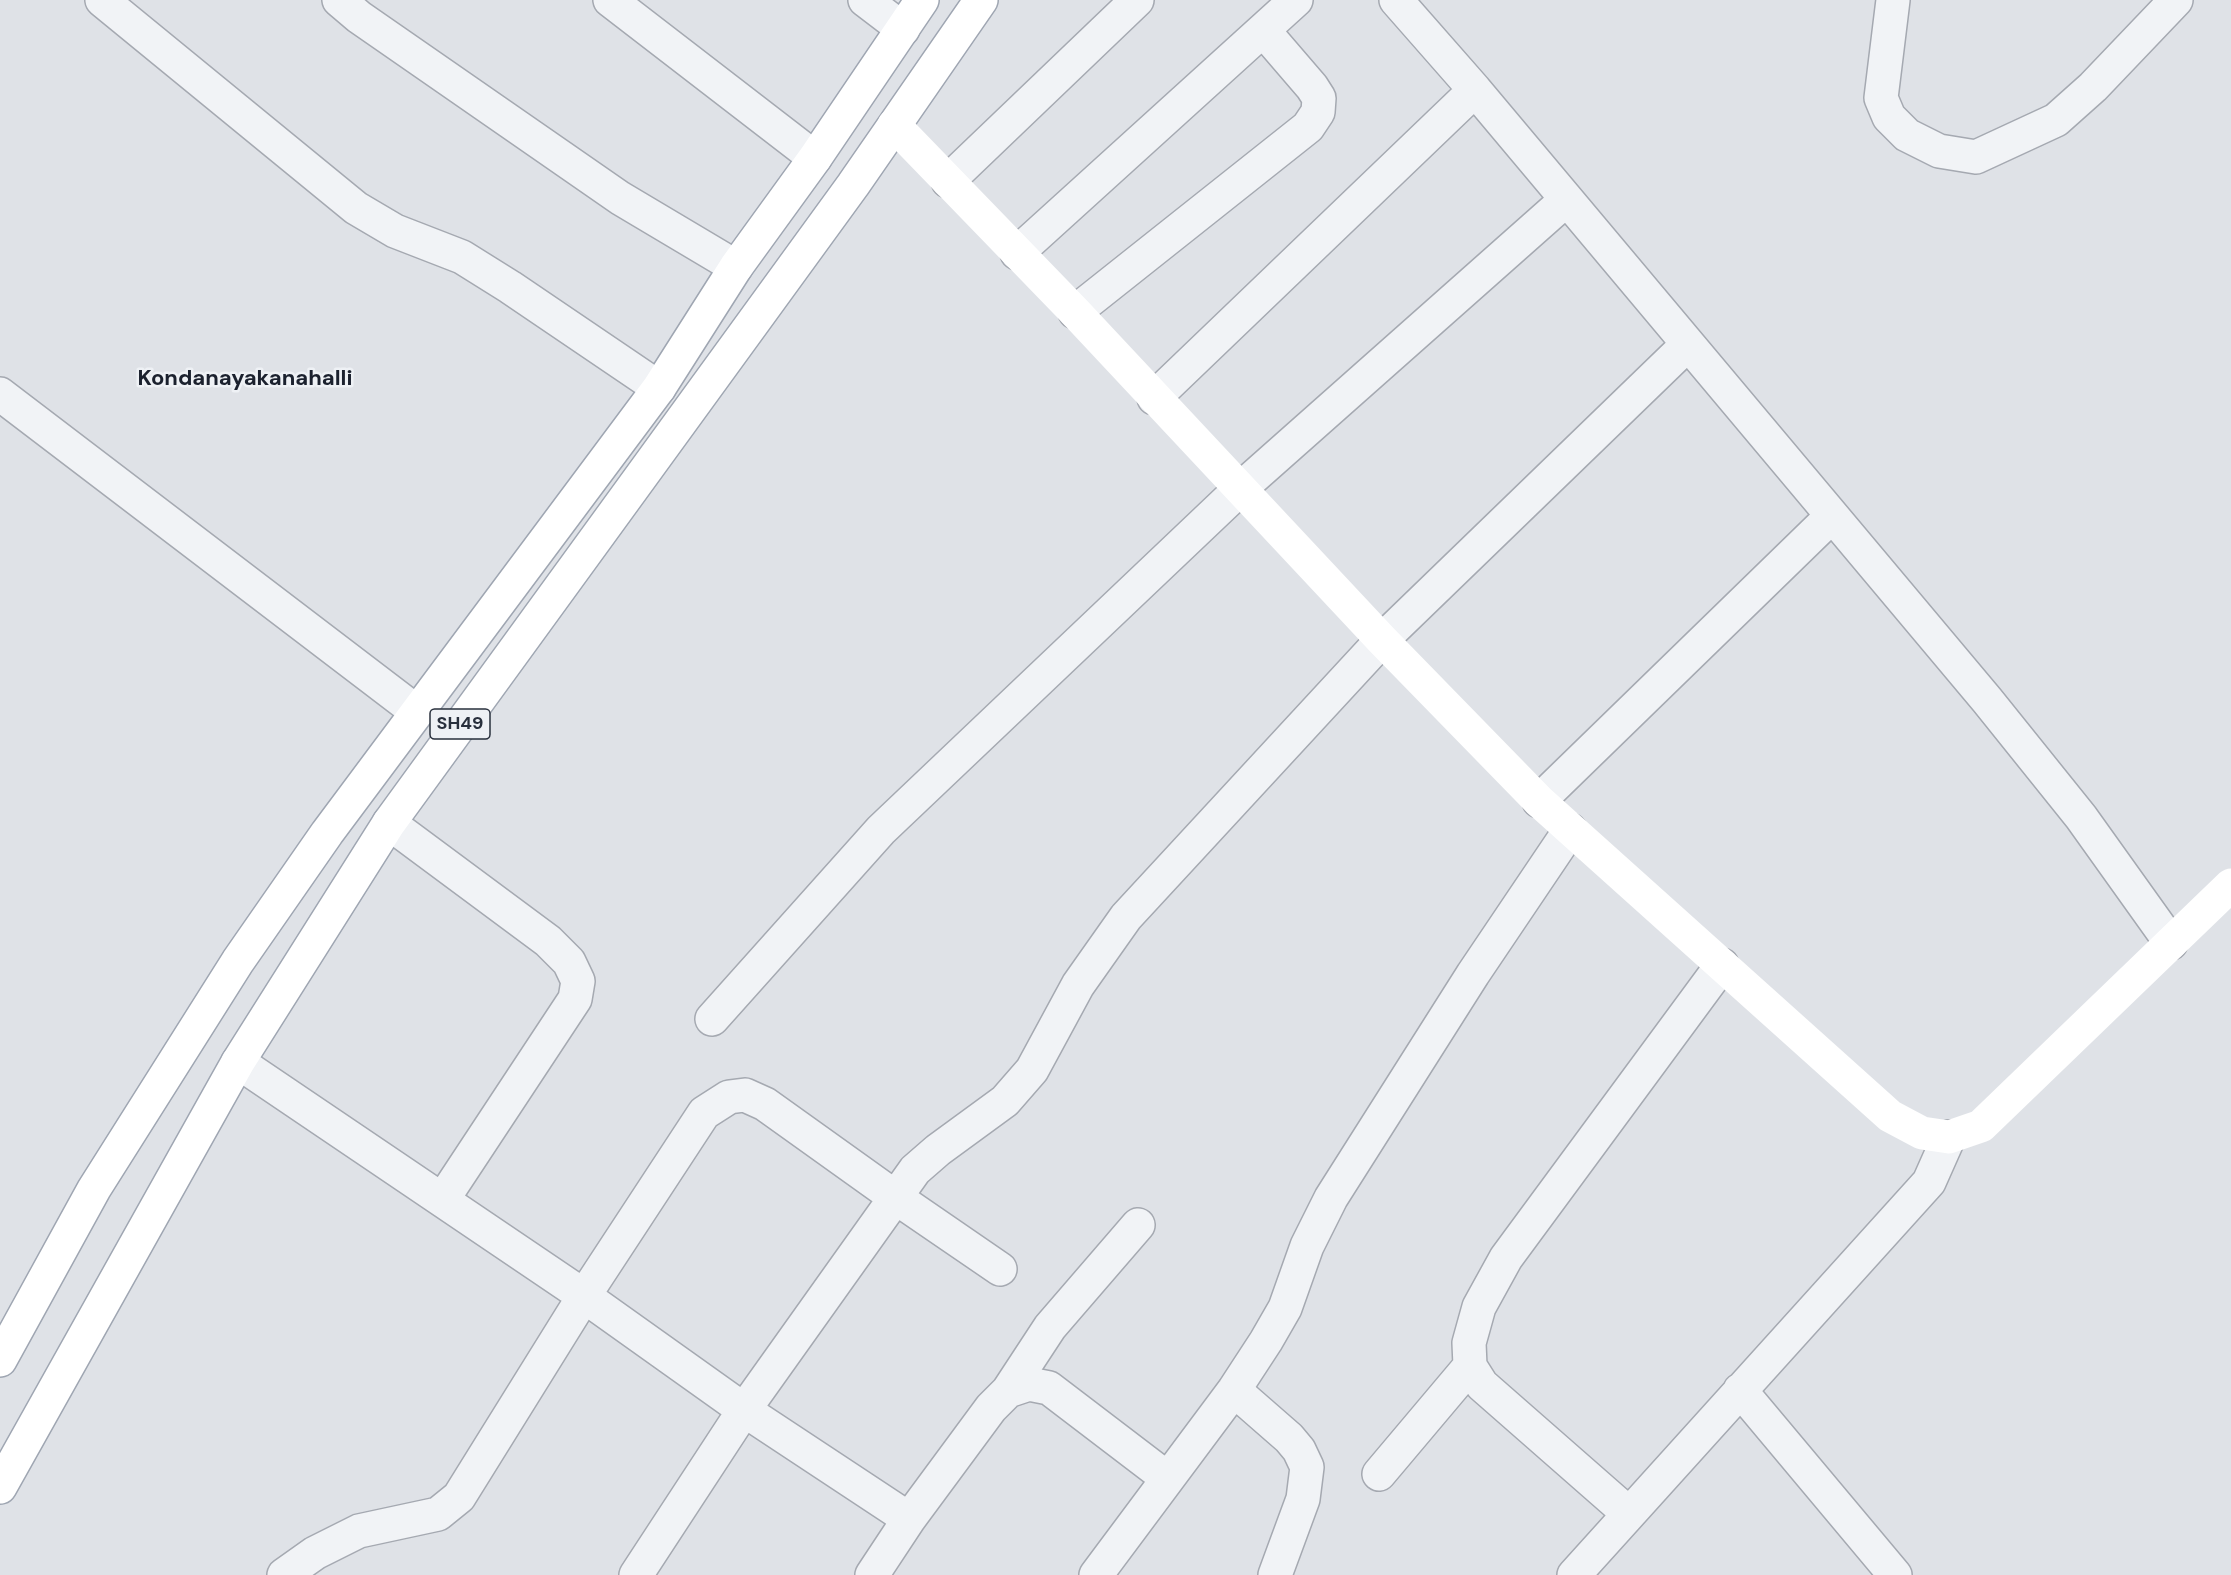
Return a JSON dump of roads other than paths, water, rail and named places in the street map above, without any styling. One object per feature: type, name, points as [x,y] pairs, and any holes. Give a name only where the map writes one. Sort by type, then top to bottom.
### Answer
[{"type":"main road","name":"SH49","points":[[0,1360],[94,1189],[238,961],[327,833],[659,388],[736,267],[815,158],[922,0]]},
{"type":"main road","name":"SH49","points":[[0,1487],[238,1062],[389,824],[853,185],[981,0]]},
{"type":"main road","points":[[894,125],[1075,312],[1382,640],[1539,801],[1890,1116],[1922,1132],[1949,1137],[1981,1126],[2231,885]]},
{"type":"street","points":[[102,0],[356,208],[395,231],[471,263],[659,388]]},
{"type":"street","points":[[339,0],[359,17],[620,198],[736,267]]},
{"type":"street","points":[[610,0],[815,158]]},
{"type":"street","points":[[865,0],[903,29]]},
{"type":"street","points":[[948,182],[1137,0]]},
{"type":"street","points":[[1017,253],[1296,0]]},
{"type":"street","points":[[1396,0],[1987,700],[2082,817],[2171,942]]},
{"type":"street","points":[[1893,0],[1881,98],[1889,117],[1907,135],[1939,152],[1976,157],[2056,120],[2093,87],[2176,0]]},
{"type":"street","points":[[1075,312],[1308,127],[1318,112],[1319,98],[1312,87],[1263,30]]},
{"type":"street","points":[[1154,398],[1474,90]]},
{"type":"street","points":[[712,1019],[881,830],[1239,489],[1566,200]]},
{"type":"street","points":[[636,1575],[744,1410],[915,1170],[938,1150],[1005,1101],[1032,1070],[1078,985],[1126,917],[1382,640],[1688,344]]},
{"type":"street","points":[[0,394],[417,712]]},
{"type":"street","points":[[1539,801],[1832,516]]},
{"type":"street","points":[[389,824],[548,940],[569,962],[578,981],[574,999],[443,1199]]},
{"type":"street","points":[[1096,1575],[1234,1389],[1285,1308],[1307,1246],[1331,1198],[1473,974],[1570,830]]},
{"type":"street","points":[[1628,1513],[1482,1385],[1470,1366],[1469,1343],[1479,1307],[1506,1258],[1722,965]]},
{"type":"street","points":[[238,1062],[443,1199],[744,1410],[909,1519]]},
{"type":"street","points":[[284,1575],[315,1553],[359,1532],[438,1514],[459,1497],[584,1296],[704,1113],[729,1097],[745,1095],[765,1104],[1000,1269]]},
{"type":"street","points":[[1574,1575],[1929,1182],[1949,1137]]},
{"type":"street","points":[[872,1575],[909,1519],[991,1408],[1008,1391],[1050,1327],[1138,1225]]},
{"type":"street","points":[[1379,1474],[1470,1366]]},
{"type":"street","points":[[1008,1391],[1029,1384],[1048,1388],[1167,1478]]},
{"type":"street","points":[[1234,1389],[1289,1438],[1299,1450],[1307,1467],[1303,1499],[1275,1575]]},
{"type":"street","points":[[1740,1390],[1895,1575]]},
{"type":"district","name":"Kondanayakanahalli","points":[[245,379]]}]
